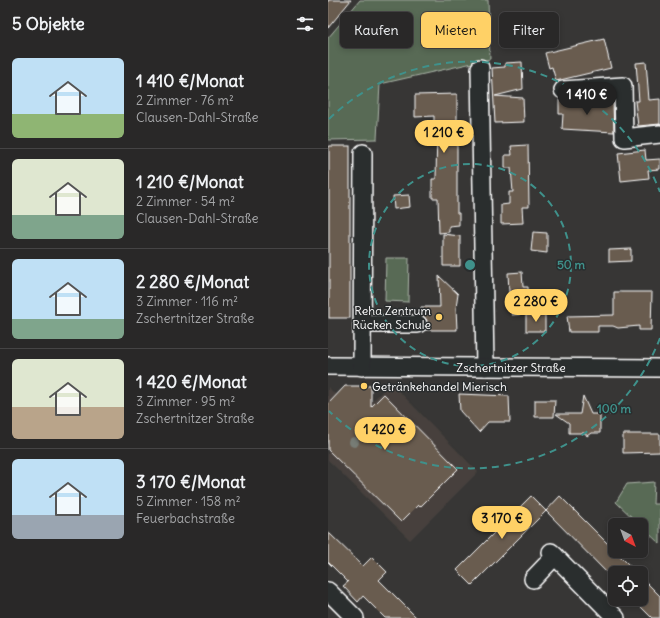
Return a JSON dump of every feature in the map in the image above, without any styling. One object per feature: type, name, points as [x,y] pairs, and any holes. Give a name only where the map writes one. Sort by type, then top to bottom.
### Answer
[{"type":"street","points":[[480,68],[485,367]]},
{"type":"street","points":[[563,90],[624,86],[624,138],[660,134]]},
{"type":"street","points":[[362,367],[363,153]]},
{"type":"street","points":[[363,324],[418,324]]},
{"type":"street","name":"Zschertnitzer Straße","points":[[328,366],[660,368]]},
{"type":"street","points":[[533,579],[553,554],[616,618]]},
{"type":"street","points":[[328,591],[355,618]]},
{"type":"shaded area","points":[[391,383],[478,472],[410,540],[328,460],[328,387],[343,402],[371,402]]},
{"type":"green space","points":[[360,0],[488,0],[488,12],[421,12],[421,48],[490,48],[490,59],[380,84],[377,139],[328,140],[328,38],[340,24],[340,48],[413,48],[413,12],[350,12]]},
{"type":"green space","points":[[386,258],[409,258],[408,302],[385,301]]},
{"type":"green space","points":[[654,482],[653,504],[660,504],[660,544],[648,533],[648,518],[633,518],[616,502],[627,484]]},
{"type":"building","points":[[328,0],[351,0],[340,12],[328,28]]},
{"type":"building","points":[[604,39],[611,68],[556,81],[552,67],[549,68],[545,53]]},
{"type":"building","points":[[522,62],[523,89],[495,96],[523,98],[524,122],[495,123],[492,68],[505,67],[505,63]]},
{"type":"building","points":[[646,62],[649,100],[660,99],[660,124],[638,126],[635,101],[639,101],[636,63]]},
{"type":"building","points":[[457,94],[457,213],[459,213],[459,225],[449,226],[449,232],[439,233],[438,198],[432,198],[432,179],[436,179],[437,126],[434,126],[434,116],[415,117],[415,95]]},
{"type":"building","points":[[559,100],[613,103],[614,132],[562,129],[563,114],[559,114]]},
{"type":"building","points":[[528,145],[529,207],[522,207],[523,223],[501,224],[501,205],[509,204],[509,192],[513,192],[511,168],[505,168],[505,155],[512,155],[511,146]]},
{"type":"building","points":[[329,146],[350,146],[350,318],[329,318]]},
{"type":"building","points":[[645,150],[646,160],[660,159],[660,169],[648,170],[649,178],[621,181],[618,153]]},
{"type":"building","points":[[409,195],[410,207],[394,209],[393,196]]},
{"type":"building","points":[[533,232],[547,233],[547,253],[531,251]]},
{"type":"building","points":[[443,234],[460,236],[460,266],[443,266]]},
{"type":"building","points":[[631,249],[631,261],[609,262],[609,250]]},
{"type":"building","points":[[522,272],[523,287],[528,287],[529,314],[512,315],[512,310],[510,311],[508,273]]},
{"type":"building","name":"Reha Zentrum Rücken Schule","points":[[439,276],[458,294],[456,308],[457,330],[425,330],[428,324],[422,315],[421,307],[440,307]]},
{"type":"building","points":[[614,292],[652,292],[651,330],[639,330],[639,326],[618,328],[613,326],[598,326],[598,332],[569,332],[567,316],[614,315]]},
{"type":"building","points":[[526,315],[545,315],[545,331],[526,331]]},
{"type":"building","points":[[345,386],[371,386],[371,407],[384,394],[458,469],[420,507],[418,505],[401,522],[328,450],[328,404]]},
{"type":"building","points":[[459,394],[509,396],[510,422],[488,422],[479,432],[460,411]]},
{"type":"building","points":[[583,396],[591,414],[600,414],[600,433],[591,433],[587,436],[585,433],[569,433],[569,423],[556,414],[580,414]]},
{"type":"building","points":[[535,400],[555,400],[554,417],[535,417]]},
{"type":"building","points":[[623,434],[660,434],[660,452],[623,453]]},
{"type":"building","points":[[531,496],[546,511],[472,585],[457,570]]},
{"type":"building","points":[[560,496],[608,544],[608,558],[622,558],[630,566],[608,566],[608,574],[546,511]]},
{"type":"building","points":[[328,532],[363,566],[372,557],[387,572],[379,580],[417,618],[385,618],[363,596],[358,602],[343,586],[348,582],[328,562]]},
{"type":"building","points":[[648,584],[660,596],[660,618],[652,618],[640,606],[648,606]]},
{"type":"place","name":"Reha Zentrum Rücken Schule","points":[[439,317]]},
{"type":"place","name":"Getränkehandel Mierisch","points":[[364,386]]}]
